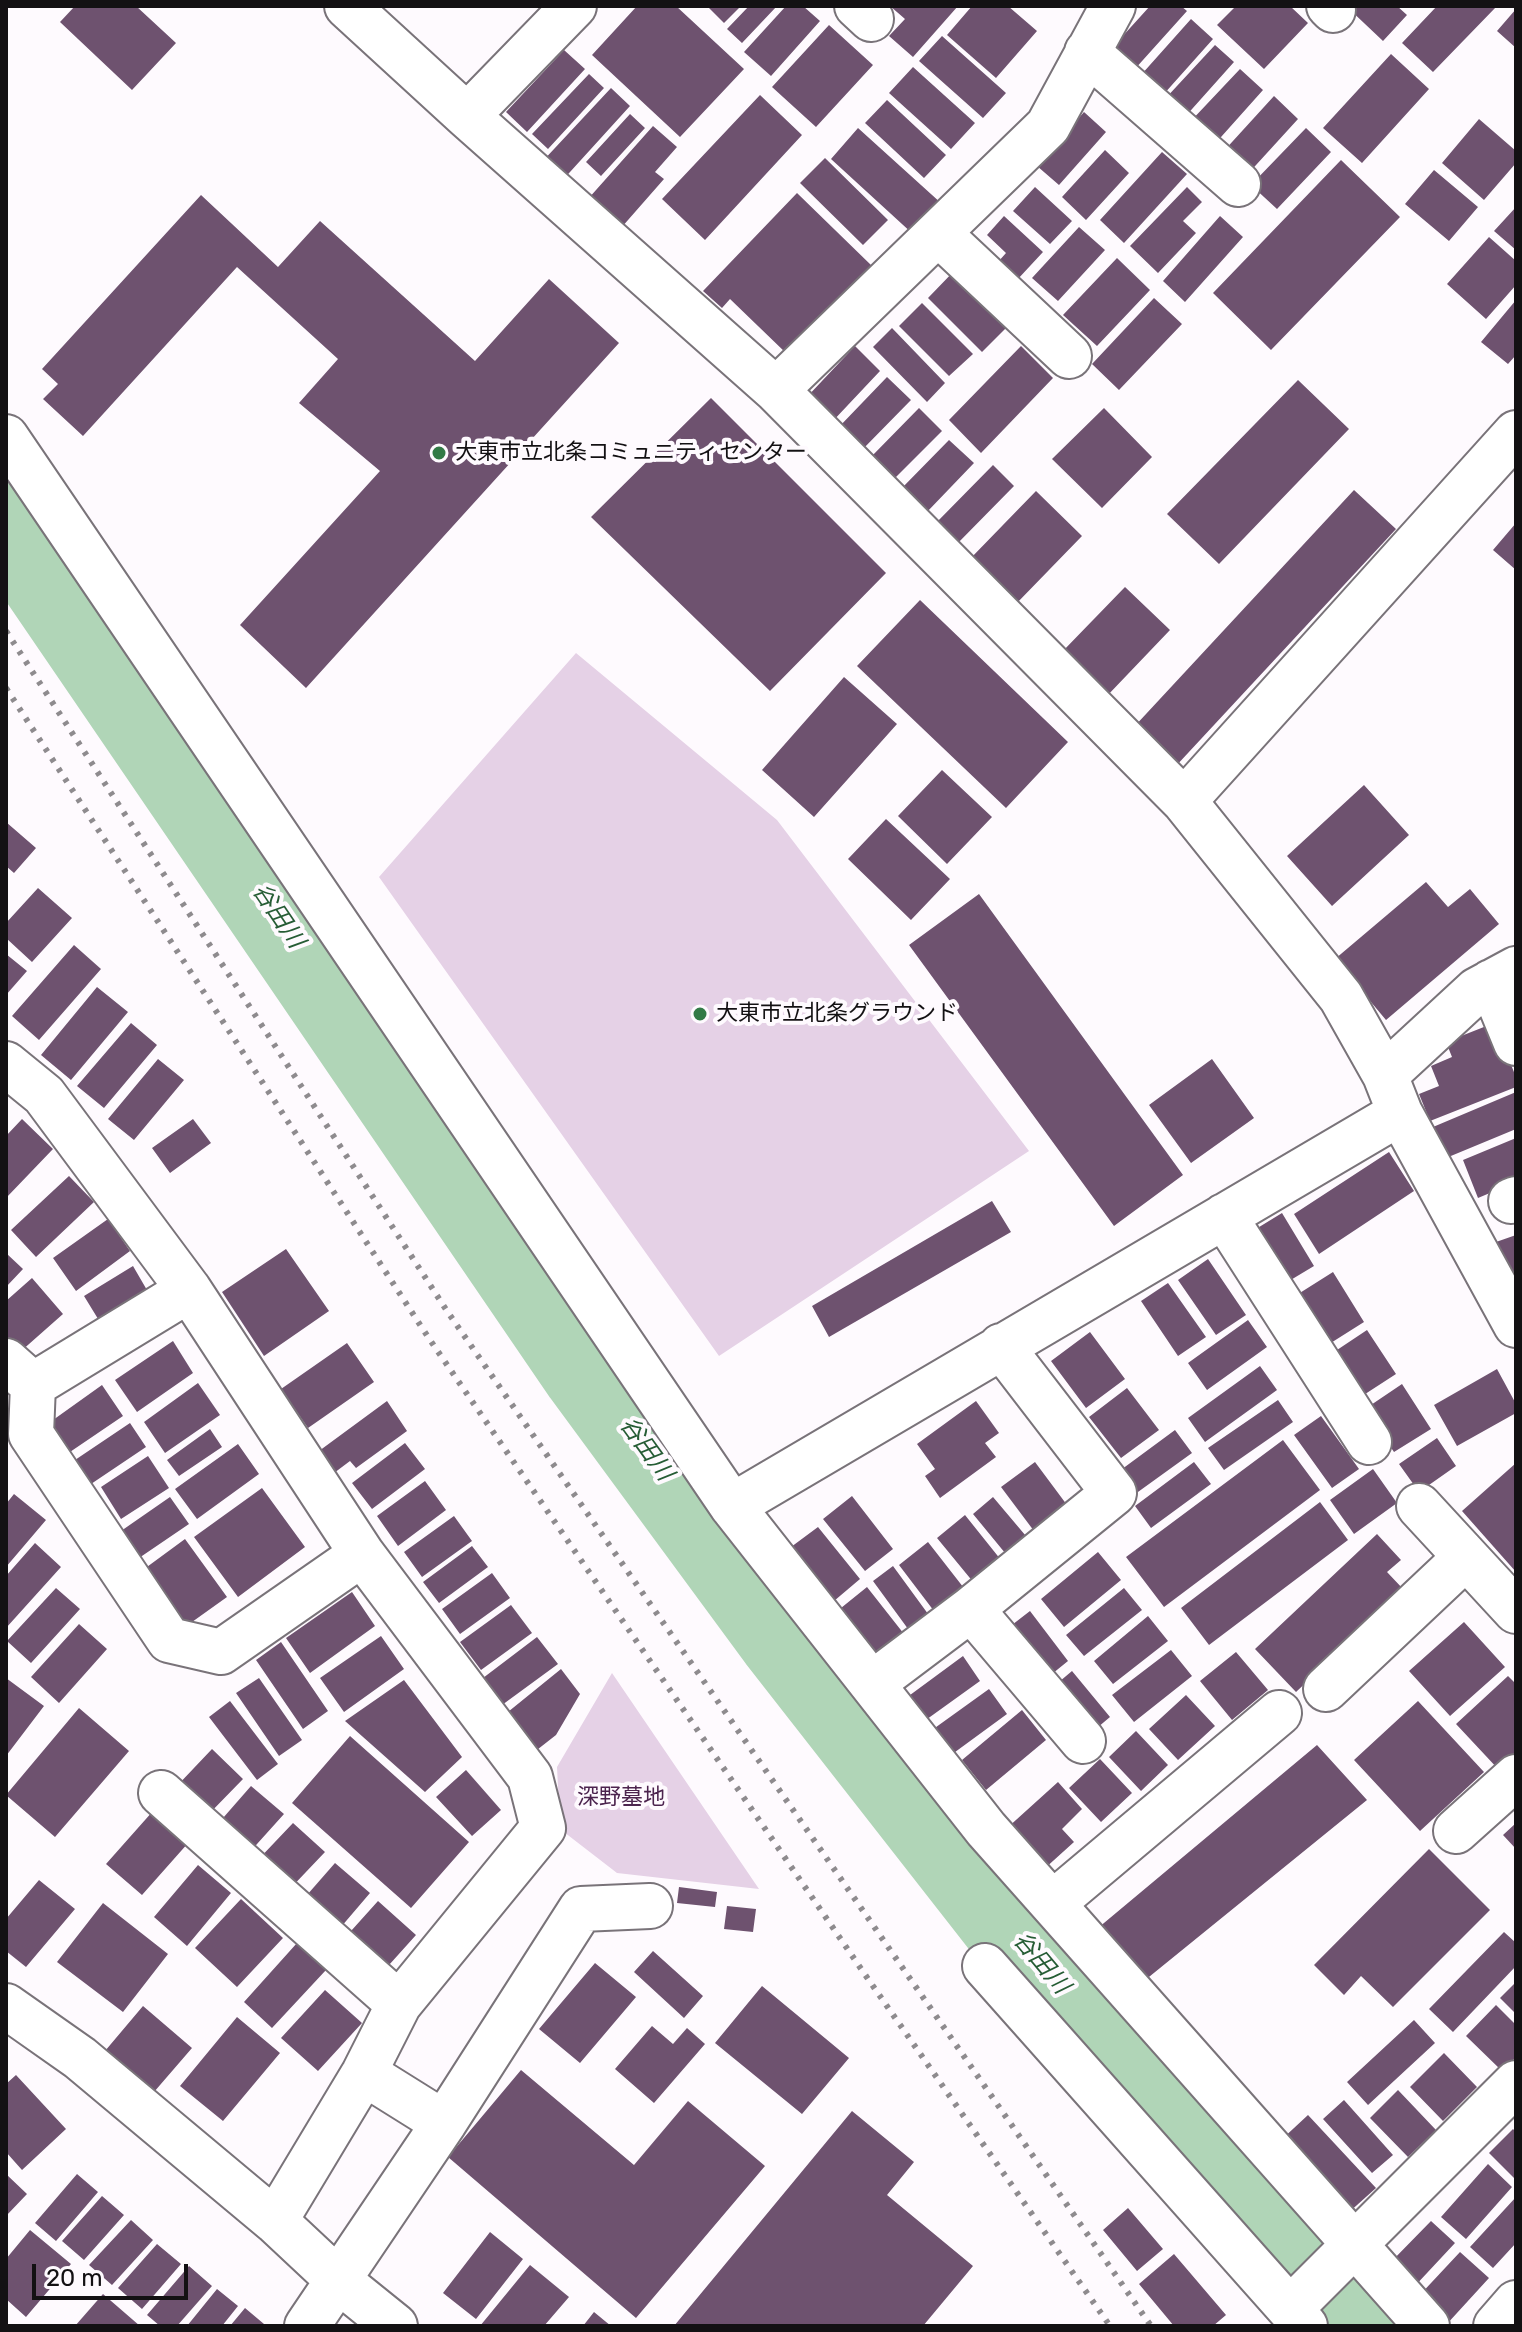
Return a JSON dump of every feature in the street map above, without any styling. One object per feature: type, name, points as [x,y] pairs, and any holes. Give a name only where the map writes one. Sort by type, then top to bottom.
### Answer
[{"type":"street","points":[[347,6],[776,390],[1184,801],[1341,997],[1516,1325]]},
{"type":"street","points":[[467,116],[574,6]]},
{"type":"street","points":[[776,390],[1048,126],[1113,6]]},
{"type":"street","points":[[1087,52],[1238,184]]},
{"type":"street","points":[[938,233],[1069,356]]},
{"type":"street","points":[[1184,801],[1516,433]]},
{"type":"street","points":[[6,437],[732,1506],[986,1829],[1427,2326]]},
{"type":"street","points":[[732,1506],[1224,1216],[1393,1094],[1477,990],[1504,975],[1516,1043]]},
{"type":"street","points":[[6,1064],[44,1095],[189,1290],[362,1554],[530,1777],[543,1828],[399,2004],[364,2073],[275,2221]]},
{"type":"street","points":[[1224,1216],[1369,1442]]},
{"type":"street","points":[[189,1290],[20,1373],[31,1434],[169,1640],[221,1652],[362,1554]]},
{"type":"street","points":[[890,1670],[1114,1493],[1001,1346]]},
{"type":"street","points":[[1419,1506],[1516,1611]]},
{"type":"street","points":[[1326,1689],[1466,1557]]},
{"type":"street","points":[[971,1609],[1083,1741]]},
{"type":"street","points":[[1053,1903],[1279,1713]]},
{"type":"street","points":[[1456,1831],[1516,1777]]},
{"type":"street","points":[[161,1793],[399,2004]]},
{"type":"street","points":[[307,2326],[444,2123],[581,1909],[650,1906]]},
{"type":"street","points":[[985,1966],[1297,2318],[1355,2246],[1516,2083]]},
{"type":"street","points":[[13,2023],[80,2058],[395,2326]]},
{"type":"street","points":[[364,2073],[444,2123]]},
{"type":"street","points":[[1496,2326],[1516,2303]]},
{"type":"green space","name":"大東市立北条グラウンド","points":[[576,653],[777,820],[1029,1151],[719,1356],[379,877]]},
{"type":"green space","name":"深野墓地","points":[[612,1673],[759,1889],[617,1873],[560,1829],[557,1767]]},
{"type":"building","points":[[75,6],[136,6],[176,43],[132,90],[60,22]]},
{"type":"building","points":[[637,6],[676,6],[744,69],[680,137],[592,55]]},
{"type":"building","points":[[707,6],[741,6],[724,23]]},
{"type":"building","points":[[749,6],[777,6],[742,43],[727,29]]},
{"type":"building","points":[[786,6],[803,6],[820,21],[771,76],[744,52]]},
{"type":"building","points":[[890,6],[958,6],[913,57],[889,36],[905,19]]},
{"type":"building","points":[[972,6],[1008,6],[1037,31],[996,78],[947,35]]},
{"type":"building","points":[[1150,6],[1181,6],[1187,11],[1134,70],[1111,49]]},
{"type":"building","points":[[1236,6],[1290,6],[1308,23],[1264,69],[1217,25]]},
{"type":"building","points":[[1346,6],[1397,6],[1407,15],[1383,41]]},
{"type":"building","points":[[1437,6],[1497,6],[1433,72],[1402,43]]},
{"type":"building","points":[[1516,9],[1516,48],[1497,31]]},
{"type":"building","points":[[1191,19],[1213,39],[1163,95],[1141,75]]},
{"type":"building","points":[[829,25],[873,65],[816,127],[772,87]]},
{"type":"building","points":[[942,36],[1006,93],[983,118],[919,61]]},
{"type":"building","points":[[1215,45],[1234,62],[1184,118],[1164,100]]},
{"type":"building","points":[[564,50],[585,69],[527,132],[506,112]]},
{"type":"building","points":[[1391,54],[1429,89],[1362,163],[1323,128]]},
{"type":"building","points":[[913,67],[975,123],[951,149],[889,93]]},
{"type":"building","points":[[1240,69],[1263,90],[1213,146],[1189,123]]},
{"type":"building","points":[[589,74],[604,88],[548,149],[532,134]]},
{"type":"building","points":[[611,88],[630,106],[560,183],[540,164]]},
{"type":"building","points":[[760,95],[802,135],[705,240],[662,199]]},
{"type":"building","points":[[1274,96],[1298,119],[1246,176],[1222,153]]},
{"type":"building","points":[[887,100],[946,155],[924,178],[865,123]]},
{"type":"building","points":[[1084,112],[1106,132],[1059,185],[1037,166]]},
{"type":"building","points":[[630,114],[645,128],[601,176],[586,162]]},
{"type":"building","points":[[1479,119],[1516,151],[1516,163],[1484,200],[1442,163]]},
{"type":"building","points":[[653,126],[677,147],[655,172],[664,179],[621,228],[588,199]]},
{"type":"building","points":[[858,128],[942,204],[914,235],[831,159]]},
{"type":"building","points":[[1306,128],[1331,152],[1277,209],[1251,185]]},
{"type":"building","points":[[1105,150],[1129,173],[1086,220],[1062,197]]},
{"type":"building","points":[[1162,152],[1187,174],[1124,243],[1100,220]]},
{"type":"building","points":[[825,158],[888,220],[863,245],[800,183]]},
{"type":"building","points":[[1341,160],[1400,217],[1271,350],[1213,293]]},
{"type":"building","points":[[1434,170],[1478,207],[1449,241],[1405,204]]},
{"type":"building","points":[[1035,187],[1072,221],[1050,244],[1013,211]]},
{"type":"building","points":[[1187,187],[1202,202],[1183,221],[1196,233],[1158,273],[1130,246]]},
{"type":"building","points":[[797,193],[872,266],[787,354],[730,299],[722,308],[703,291]]},
{"type":"building","name":"大東市立北条コミュニティセンター","points":[[201,195],[278,267],[320,221],[475,361],[549,279],[619,343],[306,688],[240,625],[380,471],[299,403],[338,359],[237,267],[83,436],[43,399],[58,384],[42,369]]},
{"type":"building","points":[[1516,207],[1516,250],[1494,231]]},
{"type":"building","points":[[1004,216],[1043,252],[1017,280],[998,262],[1006,253],[987,235]]},
{"type":"building","points":[[1220,216],[1243,237],[1185,302],[1163,281]]},
{"type":"building","points":[[1079,227],[1105,250],[1058,301],[1032,278]]},
{"type":"building","points":[[1489,237],[1516,261],[1516,285],[1486,319],[1447,284]]},
{"type":"building","points":[[1117,258],[1150,290],[1097,346],[1063,315]]},
{"type":"building","points":[[956,269],[1010,324],[982,352],[928,298]]},
{"type":"building","points":[[1154,298],[1182,324],[1119,390],[1092,364]]},
{"type":"building","points":[[1516,300],[1516,355],[1508,364],[1481,342]]},
{"type":"building","points":[[922,303],[973,354],[949,376],[899,326]]},
{"type":"building","points":[[892,328],[945,383],[927,402],[873,347]]},
{"type":"building","points":[[855,346],[880,371],[831,423],[805,399]]},
{"type":"building","points":[[1021,346],[1053,378],[981,453],[949,420]]},
{"type":"building","points":[[887,377],[911,400],[860,452],[837,429]]},
{"type":"building","points":[[1298,380],[1349,429],[1219,564],[1167,514]]},
{"type":"building","points":[[711,398],[886,573],[770,691],[591,517]]},
{"type":"building","points":[[919,408],[942,431],[893,480],[870,458]]},
{"type":"building","points":[[1104,408],[1152,457],[1102,508],[1052,459]]},
{"type":"building","points":[[949,440],[974,463],[926,513],[900,490]]},
{"type":"building","points":[[993,465],[1014,486],[955,546],[934,525]]},
{"type":"building","points":[[1354,490],[1396,529],[1175,767],[1133,728]]},
{"type":"building","points":[[1036,491],[1082,536],[1015,605],[969,560]]},
{"type":"building","points":[[1516,523],[1516,570],[1493,550]]},
{"type":"building","points":[[1125,587],[1170,630],[1106,697],[1061,653]]},
{"type":"building","points":[[920,600],[1068,742],[1006,808],[857,666]]},
{"type":"building","points":[[844,677],[897,724],[814,817],[762,770]]},
{"type":"building","points":[[942,770],[992,817],[947,864],[898,816]]},
{"type":"building","points":[[1364,785],[1409,835],[1332,906],[1287,856]]},
{"type":"building","points":[[886,819],[950,879],[911,920],[848,859]]},
{"type":"building","points":[[6,822],[36,848],[14,873],[6,866]]},
{"type":"building","points":[[1426,882],[1448,907],[1470,889],[1499,924],[1386,1020],[1335,959]]},
{"type":"building","points":[[38,888],[72,918],[32,962],[6,938],[6,923]]},
{"type":"building","points":[[979,894],[1183,1175],[1114,1226],[909,945]]},
{"type":"building","points":[[74,945],[101,969],[39,1040],[12,1016]]},
{"type":"building","points":[[6,954],[27,971],[6,995]]},
{"type":"building","points":[[97,987],[128,1012],[71,1080],[41,1055]]},
{"type":"building","points":[[131,1023],[157,1045],[104,1108],[77,1086]]},
{"type":"building","points":[[1494,1023],[1516,1077],[1516,1087],[1430,1121],[1419,1094],[1439,1086],[1431,1066],[1452,1057],[1446,1042]]},
{"type":"building","points":[[158,1059],[184,1080],[134,1140],[108,1119]]},
{"type":"building","points":[[1212,1059],[1254,1118],[1191,1163],[1149,1105]]},
{"type":"building","points":[[1516,1092],[1516,1129],[1446,1158],[1433,1127]]},
{"type":"building","points":[[22,1119],[53,1149],[6,1198],[6,1136]]},
{"type":"building","points":[[193,1119],[211,1143],[170,1173],[152,1148]]},
{"type":"building","points":[[1516,1138],[1516,1182],[1478,1198],[1463,1160]]},
{"type":"building","points":[[1389,1152],[1414,1191],[1319,1254],[1294,1214]]},
{"type":"building","points":[[69,1176],[94,1202],[36,1257],[11,1230]]},
{"type":"building","points":[[992,1201],[1011,1232],[829,1337],[812,1306]]},
{"type":"building","points":[[1282,1213],[1314,1266],[1284,1284],[1251,1232]]},
{"type":"building","points":[[108,1219],[130,1251],[76,1291],[53,1258]]},
{"type":"building","points":[[1516,1235],[1516,1297],[1496,1242]]},
{"type":"building","points":[[286,1249],[329,1311],[264,1356],[222,1292]]},
{"type":"building","points":[[6,1253],[23,1269],[6,1287]]},
{"type":"building","points":[[1208,1259],[1246,1315],[1216,1335],[1178,1280]]},
{"type":"building","points":[[133,1266],[151,1297],[103,1327],[84,1296]]},
{"type":"building","points":[[1333,1272],[1364,1322],[1326,1346],[1295,1296]]},
{"type":"building","points":[[32,1278],[63,1314],[20,1352],[6,1336],[6,1301]]},
{"type":"building","points":[[1168,1283],[1206,1337],[1178,1356],[1141,1301]]},
{"type":"building","points":[[1248,1320],[1267,1347],[1207,1390],[1188,1363]]},
{"type":"building","points":[[1367,1330],[1396,1374],[1359,1398],[1331,1354]]},
{"type":"building","points":[[1090,1332],[1125,1379],[1086,1408],[1051,1361]]},
{"type":"building","points":[[173,1341],[193,1373],[137,1412],[115,1380]]},
{"type":"building","points":[[347,1343],[374,1382],[308,1428],[281,1389]]},
{"type":"building","points":[[1260,1366],[1277,1390],[1205,1442],[1188,1418]]},
{"type":"building","points":[[1497,1369],[1516,1404],[1516,1413],[1457,1446],[1434,1405]]},
{"type":"building","points":[[198,1383],[220,1415],[165,1453],[144,1422]]},
{"type":"building","points":[[1402,1384],[1431,1429],[1394,1452],[1365,1409]]},
{"type":"building","points":[[102,1385],[123,1416],[67,1454],[46,1425]]},
{"type":"building","points":[[1127,1388],[1159,1430],[1121,1458],[1089,1417]]},
{"type":"building","points":[[1278,1400],[1293,1422],[1224,1470],[1208,1448]]},
{"type":"building","points":[[387,1401],[407,1431],[356,1468],[350,1461],[334,1473],[319,1451]]},
{"type":"building","points":[[976,1401],[999,1433],[985,1443],[996,1457],[940,1498],[925,1476],[935,1469],[917,1444]]},
{"type":"building","points":[[1321,1416],[1359,1469],[1332,1488],[1294,1435]]},
{"type":"building","points":[[130,1423],[146,1447],[91,1484],[75,1460]]},
{"type":"building","points":[[210,1429],[222,1447],[179,1476],[167,1460]]},
{"type":"building","points":[[1175,1430],[1192,1453],[1131,1497],[1114,1475]]},
{"type":"building","points":[[1437,1438],[1456,1466],[1419,1492],[1399,1464]]},
{"type":"building","points":[[1283,1440],[1320,1490],[1164,1607],[1126,1557]]},
{"type":"building","points":[[405,1443],[425,1469],[372,1509],[352,1483]]},
{"type":"building","points":[[238,1444],[259,1474],[197,1519],[175,1489]]},
{"type":"building","points":[[148,1456],[169,1488],[121,1519],[101,1487]]},
{"type":"building","points":[[1035,1462],[1067,1505],[1034,1531],[1001,1487]]},
{"type":"building","points":[[1194,1462],[1211,1484],[1151,1528],[1135,1506]]},
{"type":"building","points":[[1516,1463],[1516,1572],[1462,1511]]},
{"type":"building","points":[[1373,1469],[1397,1503],[1354,1534],[1330,1500]]},
{"type":"building","points":[[425,1481],[446,1510],[398,1546],[377,1516]]},
{"type":"building","points":[[262,1488],[305,1547],[238,1597],[194,1537]]},
{"type":"building","points":[[14,1494],[46,1520],[6,1567],[6,1504]]},
{"type":"building","points":[[852,1496],[893,1549],[865,1571],[823,1519]]},
{"type":"building","points":[[170,1497],[189,1524],[139,1558],[121,1531]]},
{"type":"building","points":[[993,1497],[1031,1542],[1010,1559],[973,1514]]},
{"type":"building","points":[[1320,1502],[1348,1540],[1209,1645],[1181,1608]]},
{"type":"building","points":[[965,1515],[1001,1560],[974,1583],[937,1538]]},
{"type":"building","points":[[454,1516],[472,1541],[422,1577],[404,1552]]},
{"type":"building","points":[[818,1527],[860,1579],[834,1601],[791,1547]]},
{"type":"building","points":[[1377,1534],[1401,1560],[1387,1572],[1404,1590],[1296,1692],[1255,1649]]},
{"type":"building","points":[[185,1539],[227,1597],[178,1632],[136,1575]]},
{"type":"building","points":[[928,1542],[967,1592],[937,1615],[899,1565]]},
{"type":"building","points":[[35,1543],[61,1567],[6,1628],[6,1576]]},
{"type":"building","points":[[472,1546],[488,1567],[439,1603],[423,1582]]},
{"type":"building","points":[[1098,1552],[1121,1580],[1064,1627],[1041,1599]]},
{"type":"building","points":[[893,1566],[931,1618],[911,1633],[873,1581]]},
{"type":"building","points":[[492,1573],[510,1598],[460,1634],[442,1609]]},
{"type":"building","points":[[867,1587],[904,1634],[877,1655],[841,1608]]},
{"type":"building","points":[[56,1588],[80,1609],[31,1663],[7,1641]]},
{"type":"building","points":[[1124,1588],[1142,1610],[1084,1656],[1066,1635]]},
{"type":"building","points":[[352,1592],[375,1626],[310,1673],[286,1638]]},
{"type":"building","points":[[511,1605],[532,1633],[481,1670],[460,1642]]},
{"type":"building","points":[[1030,1611],[1068,1661],[1047,1678],[1008,1628]]},
{"type":"building","points":[[1148,1616],[1168,1641],[1113,1684],[1094,1661]]},
{"type":"building","points":[[1464,1622],[1505,1667],[1450,1716],[1409,1671]]},
{"type":"building","points":[[79,1624],[107,1649],[59,1703],[31,1677]]},
{"type":"building","points":[[381,1636],[404,1669],[344,1712],[320,1678]]},
{"type":"building","points":[[537,1637],[558,1664],[502,1705],[483,1678]]},
{"type":"building","points":[[281,1642],[328,1711],[303,1729],[256,1660]]},
{"type":"building","points":[[1171,1650],[1192,1676],[1134,1722],[1112,1695]]},
{"type":"building","points":[[1236,1652],[1268,1690],[1232,1720],[1200,1681]]},
{"type":"building","points":[[963,1656],[980,1681],[923,1722],[906,1698]]},
{"type":"building","points":[[561,1669],[580,1694],[556,1735],[533,1753],[503,1716]]},
{"type":"building","points":[[1072,1671],[1110,1717],[1091,1733],[1053,1687]]},
{"type":"building","points":[[1508,1676],[1516,1684],[1516,1754],[1499,1770],[1456,1724]]},
{"type":"building","points":[[6,1678],[44,1706],[6,1756]]},
{"type":"building","points":[[259,1678],[302,1740],[279,1756],[236,1693]]},
{"type":"building","points":[[404,1680],[462,1757],[425,1792],[345,1721]]},
{"type":"building","points":[[989,1689],[1007,1714],[951,1755],[932,1730]]},
{"type":"building","points":[[1186,1695],[1215,1726],[1178,1760],[1149,1729]]},
{"type":"building","points":[[230,1701],[278,1764],[257,1780],[209,1717]]},
{"type":"building","points":[[1418,1701],[1484,1772],[1420,1831],[1354,1760]]},
{"type":"building","points":[[79,1708],[129,1751],[55,1837],[6,1795]]},
{"type":"building","points":[[1022,1710],[1046,1740],[986,1790],[962,1760]]},
{"type":"building","points":[[1136,1731],[1168,1765],[1141,1791],[1109,1757]]},
{"type":"building","points":[[350,1736],[469,1842],[411,1908],[292,1803]]},
{"type":"building","points":[[1317,1745],[1367,1800],[1144,1981],[1098,1928]]},
{"type":"building","points":[[212,1749],[243,1779],[205,1818],[175,1788]]},
{"type":"building","points":[[1100,1759],[1132,1793],[1101,1822],[1069,1788]]},
{"type":"building","points":[[466,1770],[501,1810],[472,1836],[436,1797]]},
{"type":"building","points":[[1058,1782],[1082,1809],[1062,1829],[1074,1842],[1043,1870],[1006,1829]]},
{"type":"building","points":[[251,1786],[284,1814],[248,1854],[216,1826]]},
{"type":"building","points":[[153,1811],[189,1842],[142,1895],[106,1864]]},
{"type":"building","points":[[293,1823],[325,1852],[286,1893],[255,1863]]},
{"type":"building","points":[[1516,1823],[1516,1849],[1503,1835]]},
{"type":"building","points":[[1429,1849],[1490,1910],[1393,2007],[1361,1976],[1344,1995],[1314,1965]]},
{"type":"building","points":[[335,1863],[370,1893],[335,1934],[300,1903]]},
{"type":"building","points":[[198,1865],[231,1893],[187,1946],[154,1917]]},
{"type":"building","points":[[39,1880],[75,1909],[26,1967],[6,1951],[6,1919]]},
{"type":"building","points":[[679,1887],[717,1892],[715,1907],[677,1903]]},
{"type":"building","points":[[241,1899],[283,1938],[237,1987],[195,1948]]},
{"type":"building","points":[[378,1901],[416,1935],[380,1975],[342,1941]]},
{"type":"building","points":[[103,1903],[168,1954],[123,2012],[57,1962]]},
{"type":"building","points":[[727,1906],[756,1909],[753,1932],[724,1929]]},
{"type":"building","points":[[1504,1932],[1516,1943],[1516,1966],[1453,2032],[1429,2009]]},
{"type":"building","points":[[297,1943],[326,1970],[272,2028],[244,2002]]},
{"type":"building","points":[[653,1951],[703,1996],[684,2018],[634,1972]]},
{"type":"building","points":[[595,1963],[636,1997],[580,2063],[539,2029]]},
{"type":"building","points":[[1516,1982],[1516,2014],[1500,1998]]},
{"type":"building","points":[[762,1986],[849,2058],[802,2114],[715,2043]]},
{"type":"building","points":[[325,1990],[362,2023],[318,2071],[281,2038]]},
{"type":"building","points":[[1496,2005],[1516,2025],[1516,2057],[1502,2071],[1466,2036]]},
{"type":"building","points":[[143,2006],[192,2048],[154,2092],[105,2051]]},
{"type":"building","points":[[237,2017],[280,2053],[223,2121],[180,2086]]},
{"type":"building","points":[[1414,2020],[1435,2043],[1368,2105],[1347,2082]]},
{"type":"building","points":[[652,2026],[673,2044],[687,2028],[705,2044],[654,2103],[615,2069]]},
{"type":"building","points":[[1444,2053],[1477,2087],[1443,2121],[1410,2087]]},
{"type":"building","points":[[521,2070],[634,2165],[688,2101],[765,2166],[636,2318],[448,2157]]},
{"type":"building","points":[[16,2075],[66,2129],[22,2170],[6,2152],[6,2084]]},
{"type":"building","points":[[1398,2090],[1436,2130],[1408,2157],[1370,2118]]},
{"type":"building","points":[[1344,2100],[1393,2155],[1372,2173],[1323,2119]]},
{"type":"building","points":[[852,2111],[914,2162],[887,2195],[973,2266],[923,2326],[674,2326]]},
{"type":"building","points":[[1308,2115],[1376,2188],[1347,2214],[1280,2141]]},
{"type":"building","points":[[1513,2129],[1516,2132],[1516,2180],[1489,2153]]},
{"type":"building","points":[[1488,2164],[1512,2187],[1466,2239],[1441,2217]]},
{"type":"building","points":[[6,2174],[27,2194],[6,2216]]},
{"type":"building","points":[[77,2174],[98,2192],[56,2241],[35,2223]]},
{"type":"building","points":[[102,2196],[124,2215],[84,2260],[62,2241]]},
{"type":"building","points":[[1516,2197],[1516,2243],[1493,2268],[1470,2247]]},
{"type":"building","points":[[1128,2208],[1163,2249],[1137,2271],[1103,2230]]},
{"type":"building","points":[[131,2220],[153,2240],[112,2285],[89,2265]]},
{"type":"building","points":[[1431,2221],[1455,2243],[1413,2288],[1388,2265]]},
{"type":"building","points":[[30,2230],[71,2264],[26,2317],[6,2299],[6,2259]]},
{"type":"building","points":[[490,2232],[523,2259],[476,2319],[443,2293]]},
{"type":"building","points":[[157,2244],[181,2264],[142,2309],[118,2288]]},
{"type":"building","points":[[1460,2252],[1489,2278],[1446,2325],[1417,2298]]},
{"type":"building","points":[[1174,2254],[1226,2315],[1213,2326],[1174,2326],[1139,2284]]},
{"type":"building","points":[[530,2265],[569,2297],[544,2326],[480,2326]]},
{"type":"building","points":[[189,2266],[212,2286],[177,2326],[160,2326],[147,2315]]},
{"type":"building","points":[[217,2289],[238,2306],[222,2326],[187,2326]]},
{"type":"building","points":[[103,2294],[140,2326],[75,2326]]},
{"type":"building","points":[[245,2308],[264,2324],[263,2326],[230,2326]]},
{"type":"building","points":[[594,2312],[611,2326],[583,2326]]},
{"type":"waterway","name":"谷田川","points":[[6,518],[588,1370],[783,1635],[1023,1942],[1358,2326]]},
{"type":"railway","points":[[6,631],[447,1311],[1151,2326]]},
{"type":"railway","points":[[6,688],[428,1337],[1110,2326]]},
{"type":"place","name":"大東市立北条コミュニティセンター","points":[[439,453]]},
{"type":"place","name":"大東市立北条グラウンド","points":[[700,1014]]}]
